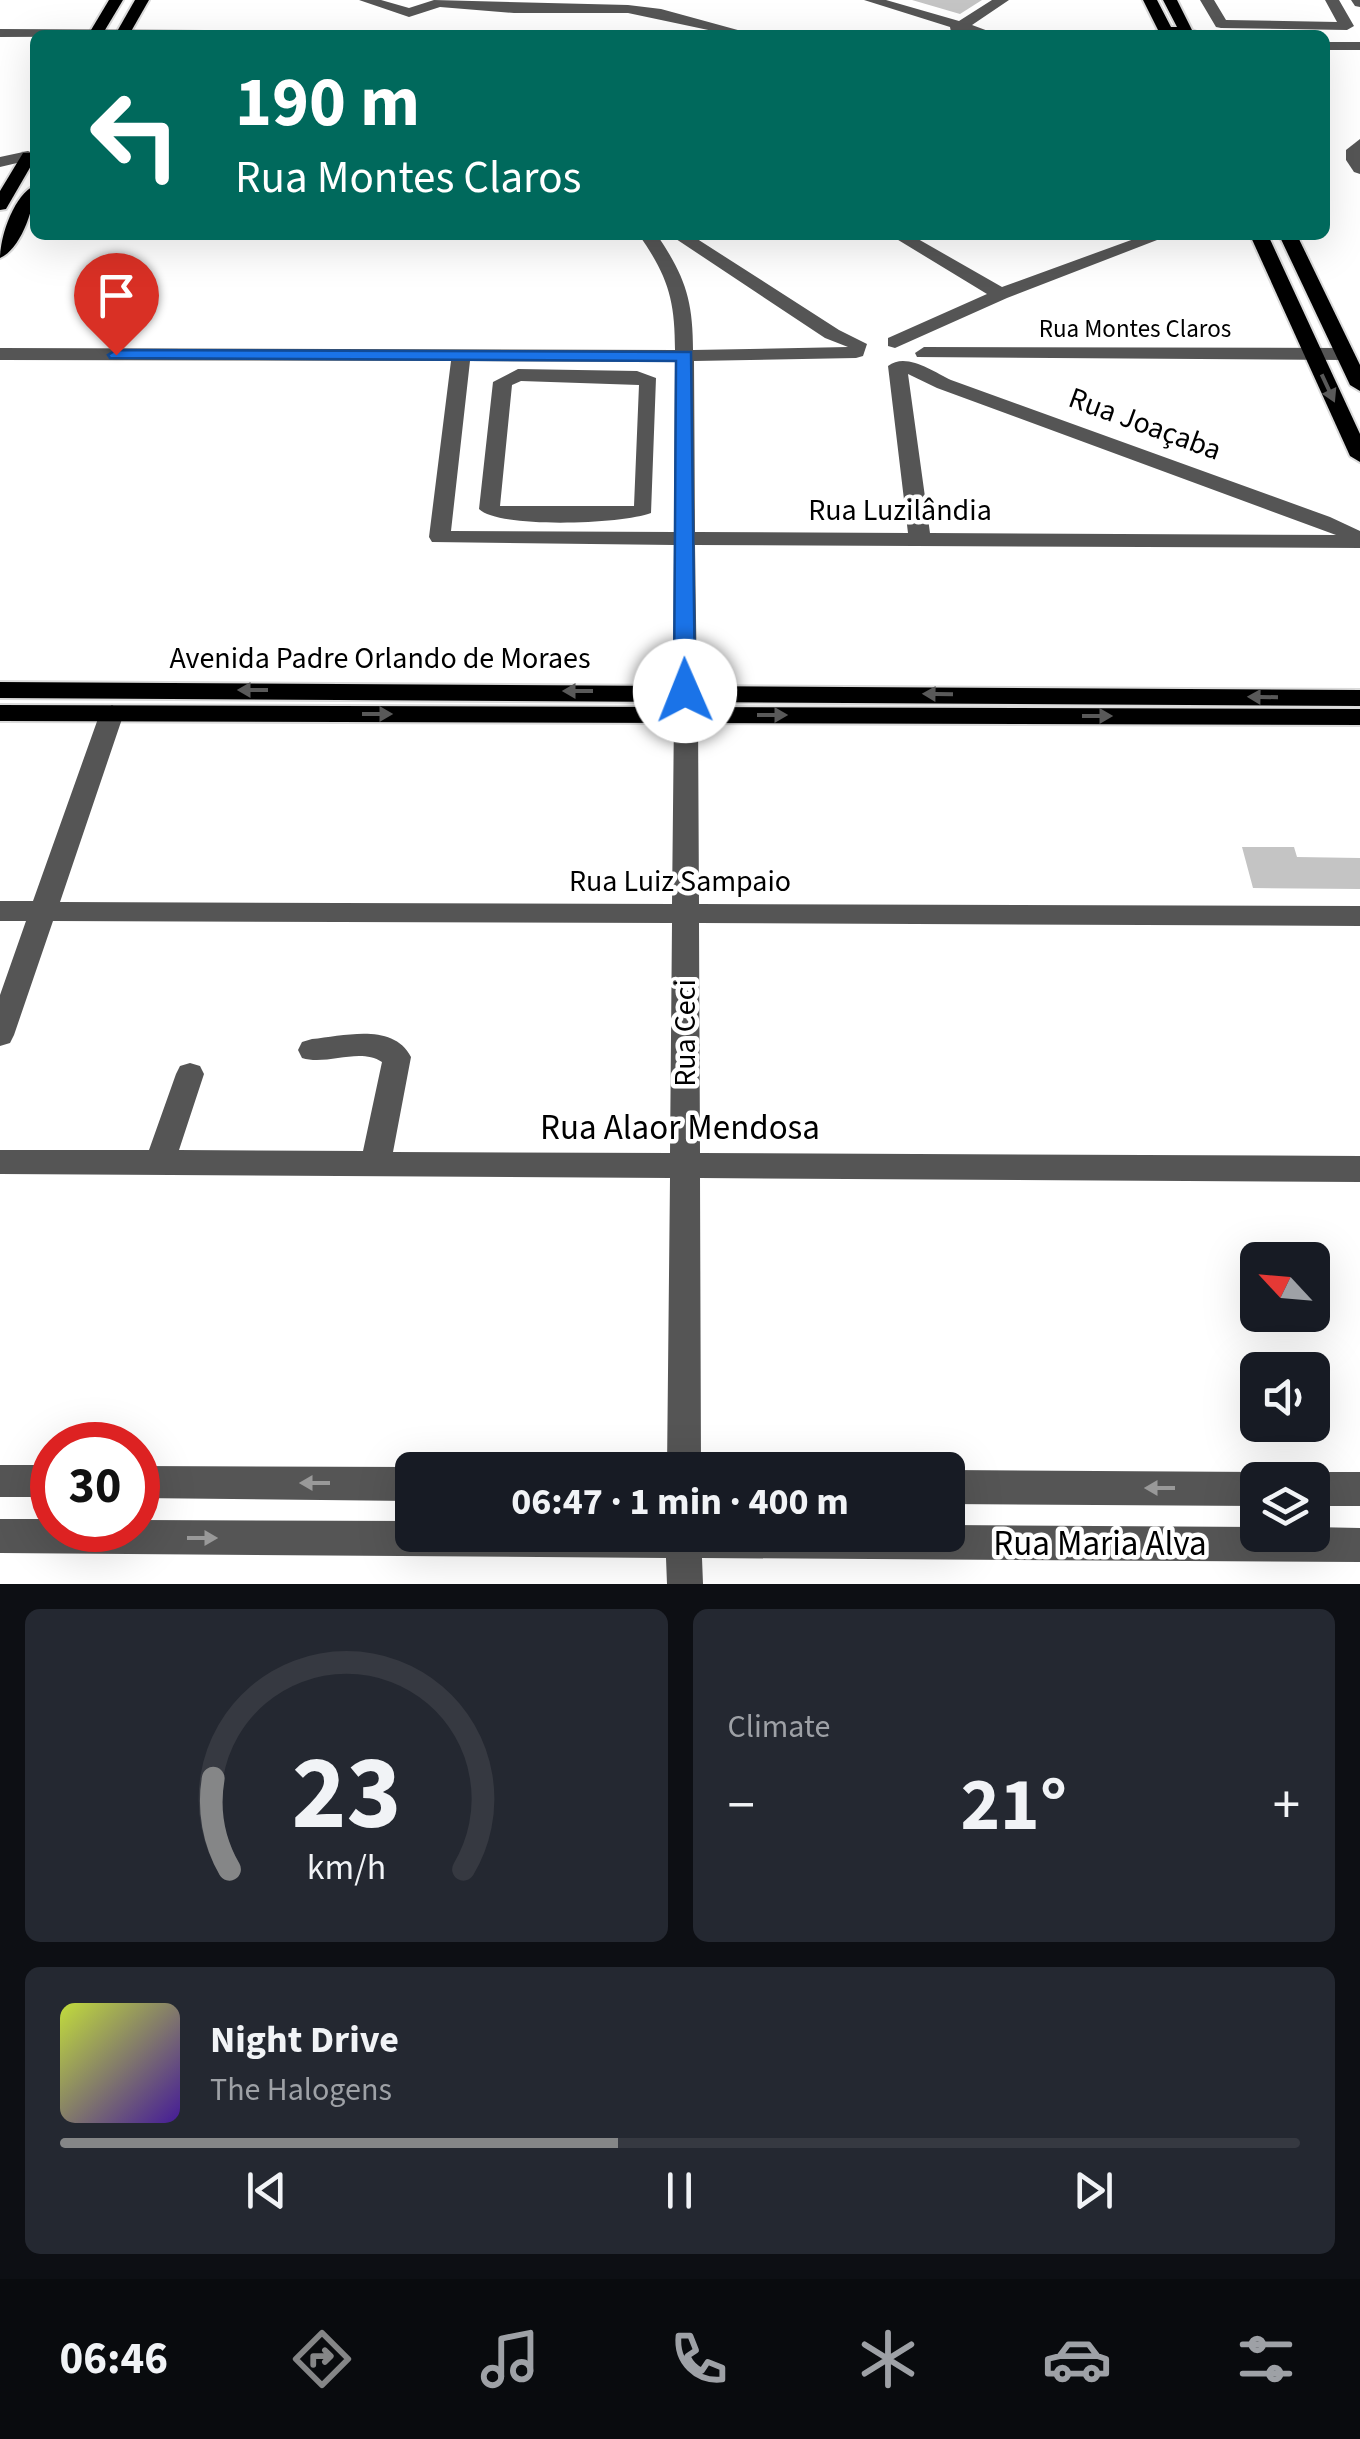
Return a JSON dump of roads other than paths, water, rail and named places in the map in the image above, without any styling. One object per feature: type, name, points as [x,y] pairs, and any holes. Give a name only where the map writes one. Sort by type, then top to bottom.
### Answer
[{"type":"main road","points":[[98,30],[116,0]]},
{"type":"main road","points":[[125,30],[142,0]]},
{"type":"main road","points":[[1150,0],[1158,30]]},
{"type":"main road","points":[[1170,0],[1192,30]]},
{"type":"main road","points":[[0,205],[30,151]]},
{"type":"main road","points":[[0,253],[30,199]]},
{"type":"main road","points":[[1261,240],[1360,456]]},
{"type":"main road","points":[[1290,240],[1359,381]]},
{"type":"main road","name":"Avenida Padre Orlando de Moraes","points":[[0,690],[1360,717]]},
{"type":"main road","name":"Avenida Padre Orlando de Moraes","points":[[0,713],[1360,698]]},
{"type":"street","points":[[628,9],[645,0]]},
{"type":"street","points":[[871,0],[957,29],[1002,0]]},
{"type":"street","points":[[1207,0],[1221,24],[1297,30]]},
{"type":"street","points":[[1329,30],[1349,24],[1332,0]]},
{"type":"street","points":[[375,1],[419,6],[463,2],[514,9],[628,9],[662,12],[730,30]]},
{"type":"street","points":[[410,30],[406,23],[419,6]]},
{"type":"street","points":[[0,33],[30,33]]},
{"type":"street","points":[[1330,33],[1360,38]]},
{"type":"street","points":[[0,43],[30,43]]},
{"type":"street","points":[[1330,46],[1360,46]]},
{"type":"street","points":[[1360,144],[1354,150],[1360,169]]},
{"type":"street","points":[[0,152],[30,151]]},
{"type":"street","points":[[0,162],[30,151]]},
{"type":"street","name":"Rua Ceci","points":[[651,240],[681,290],[684,356],[684,1452]]},
{"type":"street","points":[[688,240],[857,348],[910,362]]},
{"type":"street","points":[[908,240],[1001,294]]},
{"type":"street","points":[[0,354],[684,356],[857,348],[895,342],[1128,240]]},
{"type":"street","points":[[895,342],[910,362],[920,540]]},
{"type":"street","name":"Rua Montes Claros","points":[[910,362],[1345,354]]},
{"type":"street","points":[[461,356],[445,492],[490,492]]},
{"type":"street","name":"Rua Joaçaba","points":[[910,362],[944,384],[1323,521],[1360,540]]},
{"type":"street","points":[[512,376],[646,380],[650,384],[645,444],[645,506],[636,514],[496,513],[489,508],[503,382],[512,376]]},
{"type":"street","points":[[645,444],[684,444]]},
{"type":"street","name":"Rua Luzilândia","points":[[445,492],[440,537],[1360,540]]},
{"type":"street","points":[[0,1035],[112,713]]},
{"type":"street","name":"Rua Luiz Sampaio","points":[[0,911],[1360,916]]},
{"type":"street","points":[[312,1050],[376,1044],[398,1057],[375,1164]]},
{"type":"street","points":[[160,1162],[190,1074]]},
{"type":"street","name":"Rua Alaor Mendosa","points":[[0,1162],[1360,1169]]},
{"type":"street","points":[[0,1481],[30,1482]]},
{"type":"street","points":[[160,1482],[395,1484]]},
{"type":"street","name":"Rua Maria Alva","points":[[965,1487],[1240,1489]]},
{"type":"street","points":[[1330,1489],[1360,1489]]},
{"type":"street","name":"Rua Maria Alva","points":[[0,1536],[395,1537]]},
{"type":"street","name":"Rua Maria Alva","points":[[965,1541],[1360,1545]]},
{"type":"street","points":[[684,1552],[685,1584]]}]
